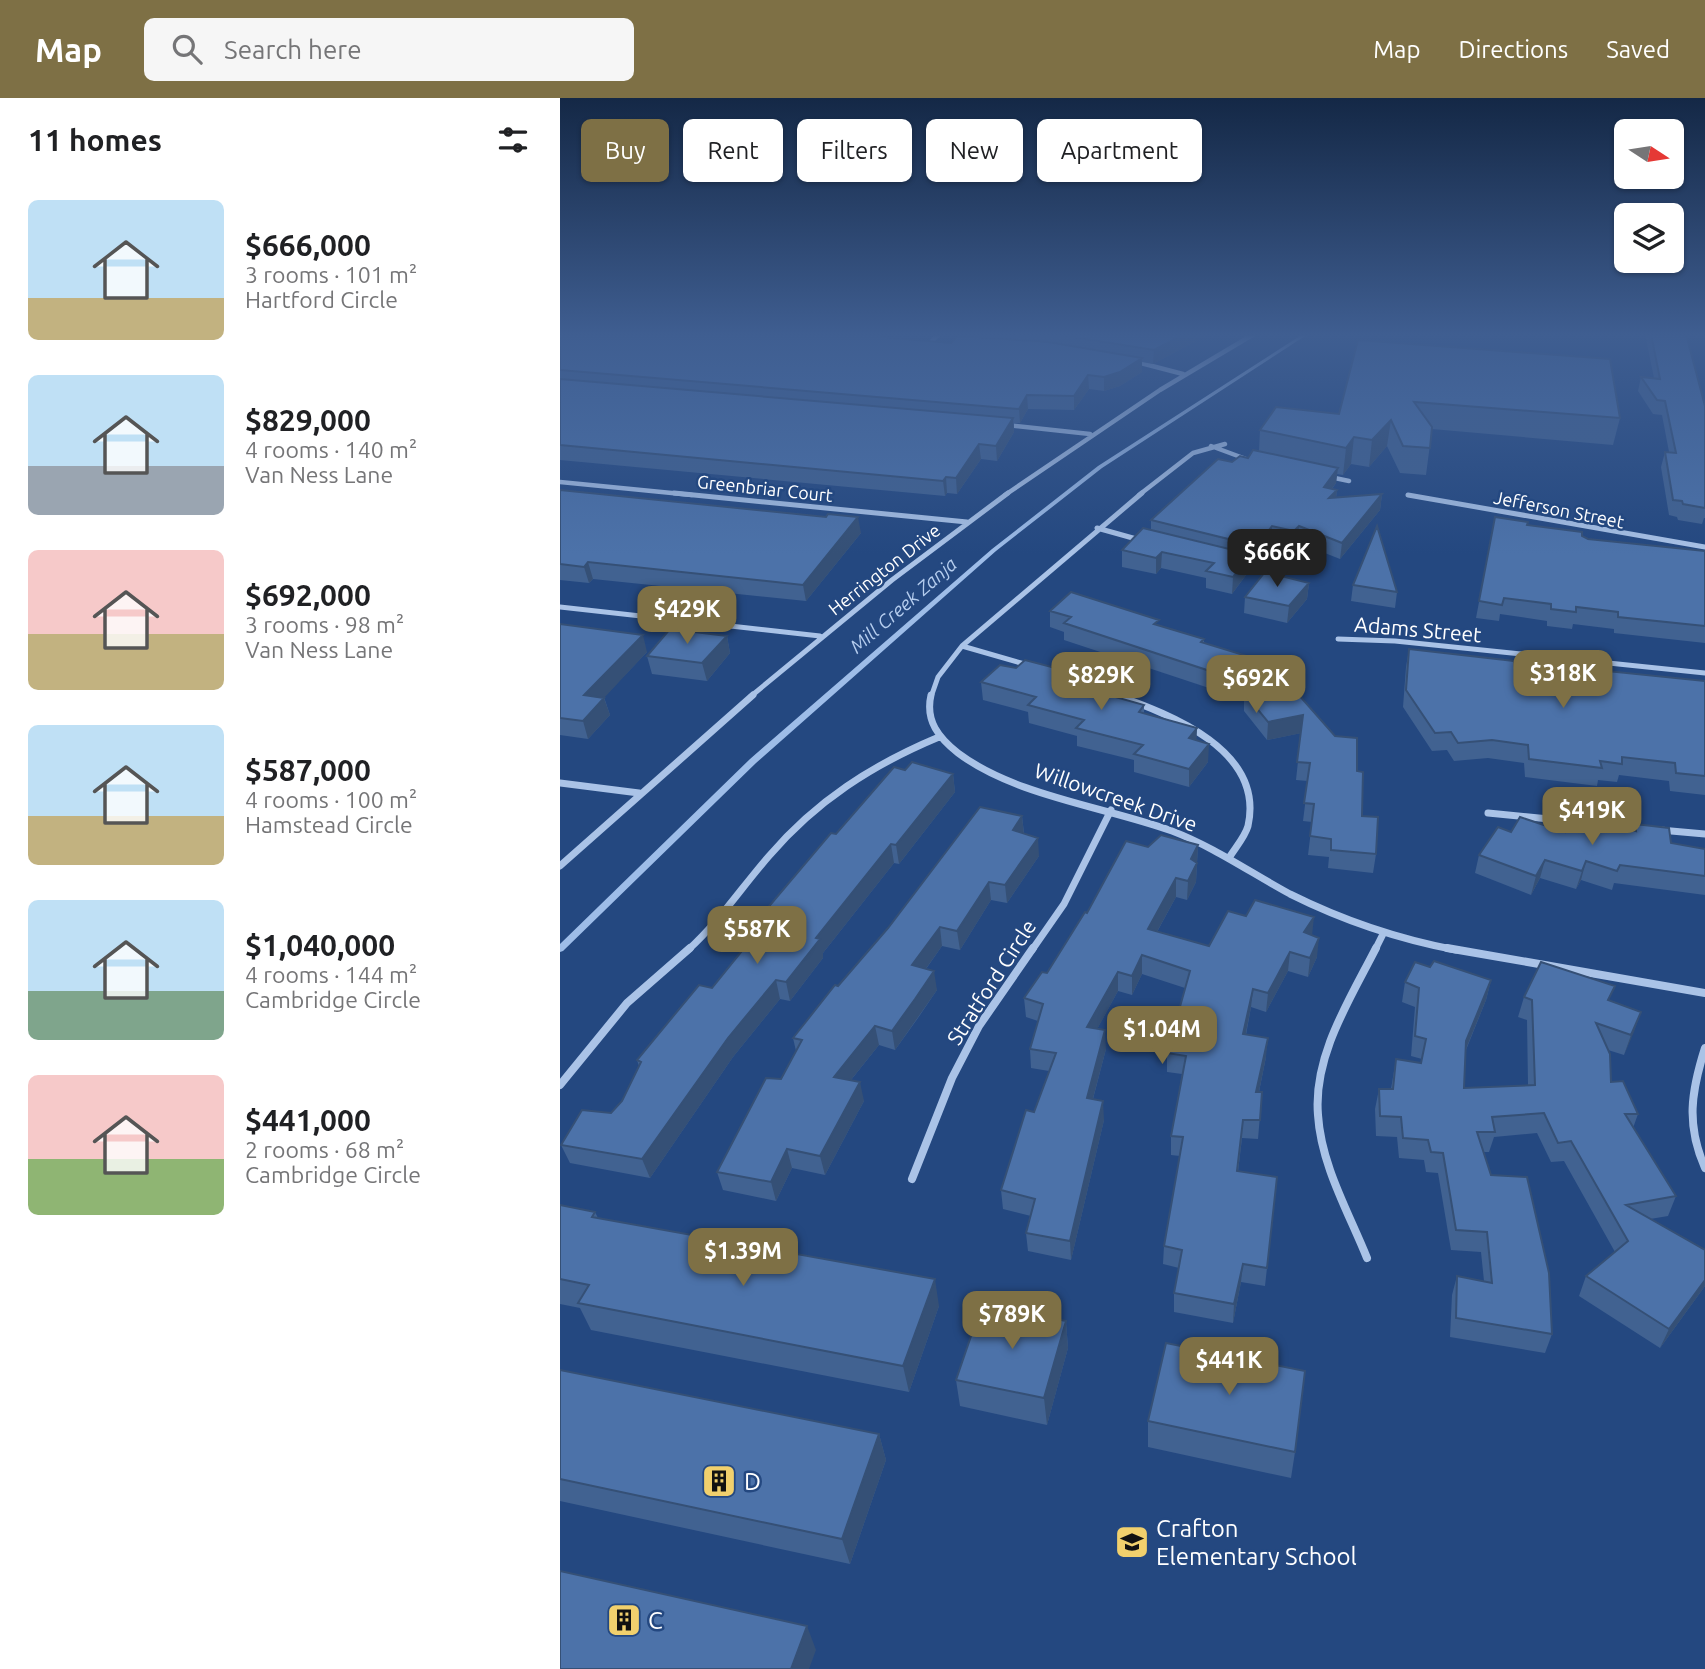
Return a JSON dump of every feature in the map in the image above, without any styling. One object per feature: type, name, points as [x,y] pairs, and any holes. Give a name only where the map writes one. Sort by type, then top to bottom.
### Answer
[{"type":"street","name":"Herrington Drive","points":[[560,866],[639,793],[820,636],[968,522],[1131,407]]},
{"type":"street","points":[[1005,425],[1090,434]]},
{"type":"street","points":[[560,1086],[628,1002],[700,939],[732,906],[767,858],[807,815],[841,785],[889,757],[939,737],[930,711],[932,687],[944,665],[962,646],[1097,528],[1193,453],[1210,446],[1225,444]]},
{"type":"street","points":[[1210,446],[1257,461]]},
{"type":"street","points":[[1323,475],[1349,481]]},
{"type":"street","name":"Greenbriar Court","points":[[560,482],[968,522]]},
{"type":"street","name":"Jefferson Street","points":[[1408,495],[1647,540],[1705,547]]},
{"type":"street","points":[[1097,528],[1152,543]]},
{"type":"street","points":[[1228,559],[1250,565],[1280,580]]},
{"type":"street","points":[[560,607],[820,636]]},
{"type":"street","name":"Adams Street","points":[[1338,639],[1395,641],[1705,673]]},
{"type":"street","points":[[962,646],[1042,669]]},
{"type":"street","points":[[1078,681],[1185,722],[1214,740],[1231,760],[1243,782],[1250,807],[1247,827],[1229,858]]},
{"type":"street","name":"Willowcreek Drive","points":[[939,737],[962,756],[990,773],[1176,832],[1304,900],[1384,932],[1455,950],[1705,993]]},
{"type":"street","points":[[560,783],[639,793]]},
{"type":"street","name":"Stratford Circle","points":[[912,1179],[952,1078],[979,1026],[1064,904],[1111,810]]},
{"type":"street","points":[[1488,813],[1583,822]]},
{"type":"street","points":[[1596,824],[1705,834]]},
{"type":"street","points":[[1367,1258],[1325,1153],[1317,1102],[1328,1048],[1384,932]]},
{"type":"street","points":[[1705,1048],[1689,1098],[1693,1145],[1705,1168]]},
{"type":"building","points":[[560,407],[889,407],[1013,418],[996,446],[979,444],[956,478],[946,477],[943,481],[560,445]]},
{"type":"building","points":[[1276,407],[1339,414],[1341,407],[1418,407],[1432,427],[1430,448],[1403,446],[1391,420],[1372,440],[1354,437],[1346,448],[1260,430]]},
{"type":"building","points":[[1482,407],[1618,407],[1620,418]]},
{"type":"building","points":[[1666,407],[1705,407],[1705,508],[1673,500],[1665,452],[1676,453]]},
{"type":"building","points":[[1253,450],[1338,468],[1324,487],[1337,490],[1329,498],[1382,494],[1342,543],[1299,526],[1294,531],[1272,526],[1257,546],[1151,520],[1218,459],[1232,462],[1240,456],[1248,458]]},
{"type":"building","points":[[560,490],[826,517],[828,514],[858,517],[803,585],[588,562],[584,567],[560,564]]},
{"type":"building","points":[[1495,517],[1528,522],[1527,525],[1582,532],[1582,536],[1588,539],[1705,551],[1705,626],[1618,617],[1618,612],[1576,607],[1576,612],[1551,609],[1551,604],[1504,598],[1502,605],[1479,601]]},
{"type":"building","points":[[1377,526],[1397,592],[1353,585]]},
{"type":"building","points":[[1143,528],[1250,554],[1233,577],[1206,571],[1214,563],[1162,552],[1156,558],[1122,550]]},
{"type":"building","points":[[1265,572],[1309,583],[1289,606],[1245,597]]},
{"type":"building","points":[[1071,592],[1159,620],[1154,624],[1204,639],[1201,642],[1286,668],[1303,692],[1297,693],[1335,736],[1357,738],[1357,771],[1363,772],[1362,816],[1378,817],[1376,854],[1331,850],[1331,839],[1310,836],[1314,804],[1304,803],[1310,763],[1297,762],[1303,715],[1268,722],[1245,694],[1248,683],[1232,678],[1221,665],[1213,672],[1064,623],[1071,617],[1050,611]]},
{"type":"building","points":[[560,624],[643,635],[584,695],[604,698],[583,721],[560,718]]},
{"type":"building","points":[[670,629],[727,636],[702,663],[647,656]]},
{"type":"building","points":[[1409,649],[1514,661],[1515,667],[1558,672],[1558,666],[1705,681],[1705,776],[1676,773],[1675,763],[1622,757],[1622,764],[1600,761],[1602,768],[1529,759],[1528,745],[1492,740],[1458,743],[1451,732],[1435,733],[1406,690]]},
{"type":"building","points":[[1025,660],[1090,677],[1080,687],[1144,705],[1139,712],[1197,728],[1189,738],[1209,744],[1189,769],[1134,754],[1143,745],[1076,728],[1084,720],[1028,705],[1036,697],[981,682],[1000,665],[1016,668]]},
{"type":"building","points":[[912,762],[953,774],[896,845],[891,844],[816,938],[820,939],[786,982],[776,980],[728,1038],[642,1159],[561,1145],[582,1110],[611,1113],[622,1101],[641,1062],[637,1060],[699,985],[712,988],[746,946],[738,943],[831,833],[836,834],[894,767],[905,770]]},
{"type":"building","points":[[980,807],[1022,816],[1013,830],[1038,838],[1005,885],[989,882],[957,931],[940,927],[912,965],[934,971],[915,999],[892,1031],[875,1026],[834,1077],[860,1082],[820,1156],[787,1149],[771,1182],[717,1172],[766,1078],[781,1079],[802,1040],[793,1038],[835,985],[838,986],[888,928]]},
{"type":"building","points":[[1576,814],[1636,831],[1635,824],[1669,828],[1671,843],[1705,849],[1705,876],[1620,865],[1617,871],[1586,861],[1582,871],[1545,860],[1536,876],[1479,855],[1498,827],[1511,832],[1520,817],[1565,832]]},
{"type":"building","points":[[1161,835],[1198,845],[1191,859],[1197,863],[1188,881],[1176,878],[1148,929],[1209,946],[1228,911],[1246,916],[1255,900],[1314,917],[1304,932],[1319,938],[1310,958],[1290,952],[1268,993],[1253,989],[1243,1034],[1268,1038],[1256,1092],[1262,1092],[1260,1120],[1243,1120],[1237,1171],[1277,1177],[1267,1268],[1243,1264],[1234,1304],[1174,1293],[1182,1250],[1164,1246],[1183,1137],[1171,1136],[1186,1056],[1167,1053],[1190,971],[1142,955],[1132,976],[1118,972],[1087,1027],[1105,1030],[1087,1098],[1103,1101],[1070,1241],[1026,1233],[1035,1199],[1001,1190],[1026,1110],[1034,1112],[1056,1053],[1030,1049],[1043,1004],[1024,998],[1042,972],[1047,973],[1085,912],[1087,913],[1126,841],[1148,847]]},
{"type":"building","points":[[1434,961],[1491,980],[1466,1041],[1464,1088],[1535,1085],[1532,1000],[1524,997],[1541,962],[1615,986],[1608,1000],[1641,1012],[1631,1035],[1596,1023],[1610,1054],[1611,1082],[1623,1081],[1638,1114],[1625,1114],[1676,1196],[1626,1205],[1705,1250],[1705,1280],[1669,1329],[1586,1276],[1628,1241],[1571,1141],[1558,1143],[1544,1113],[1492,1117],[1495,1132],[1477,1132],[1491,1175],[1527,1177],[1549,1273],[1552,1334],[1456,1318],[1457,1276],[1492,1283],[1487,1232],[1456,1230],[1443,1153],[1431,1152],[1428,1140],[1403,1138],[1401,1117],[1380,1116],[1379,1089],[1393,1089],[1396,1059],[1421,1063],[1426,1039],[1415,1036],[1419,988],[1405,982],[1415,962],[1430,967]]},
{"type":"building","points":[[560,1205],[595,1212],[592,1217],[935,1279],[903,1366],[578,1303],[589,1285],[560,1279]]},
{"type":"building","points":[[982,1304],[1066,1321],[1044,1398],[956,1380]]},
{"type":"building","points":[[1166,1343],[1305,1371],[1295,1452],[1148,1421]]},
{"type":"building","name":"D","points":[[560,1370],[879,1434],[842,1539],[560,1479]]},
{"type":"building","name":"C","points":[[560,1571],[807,1626],[791,1669],[560,1669]]},
{"type":"waterway","name":"Mill Creek Zanja","points":[[560,949],[753,761],[994,550],[1100,467],[1192,407]]},
{"type":"place","name":"D","points":[[719,1481]]},
{"type":"place","name":"Crafton Elementary School","points":[[1132,1542]]},
{"type":"place","name":"C","points":[[624,1620]]}]
